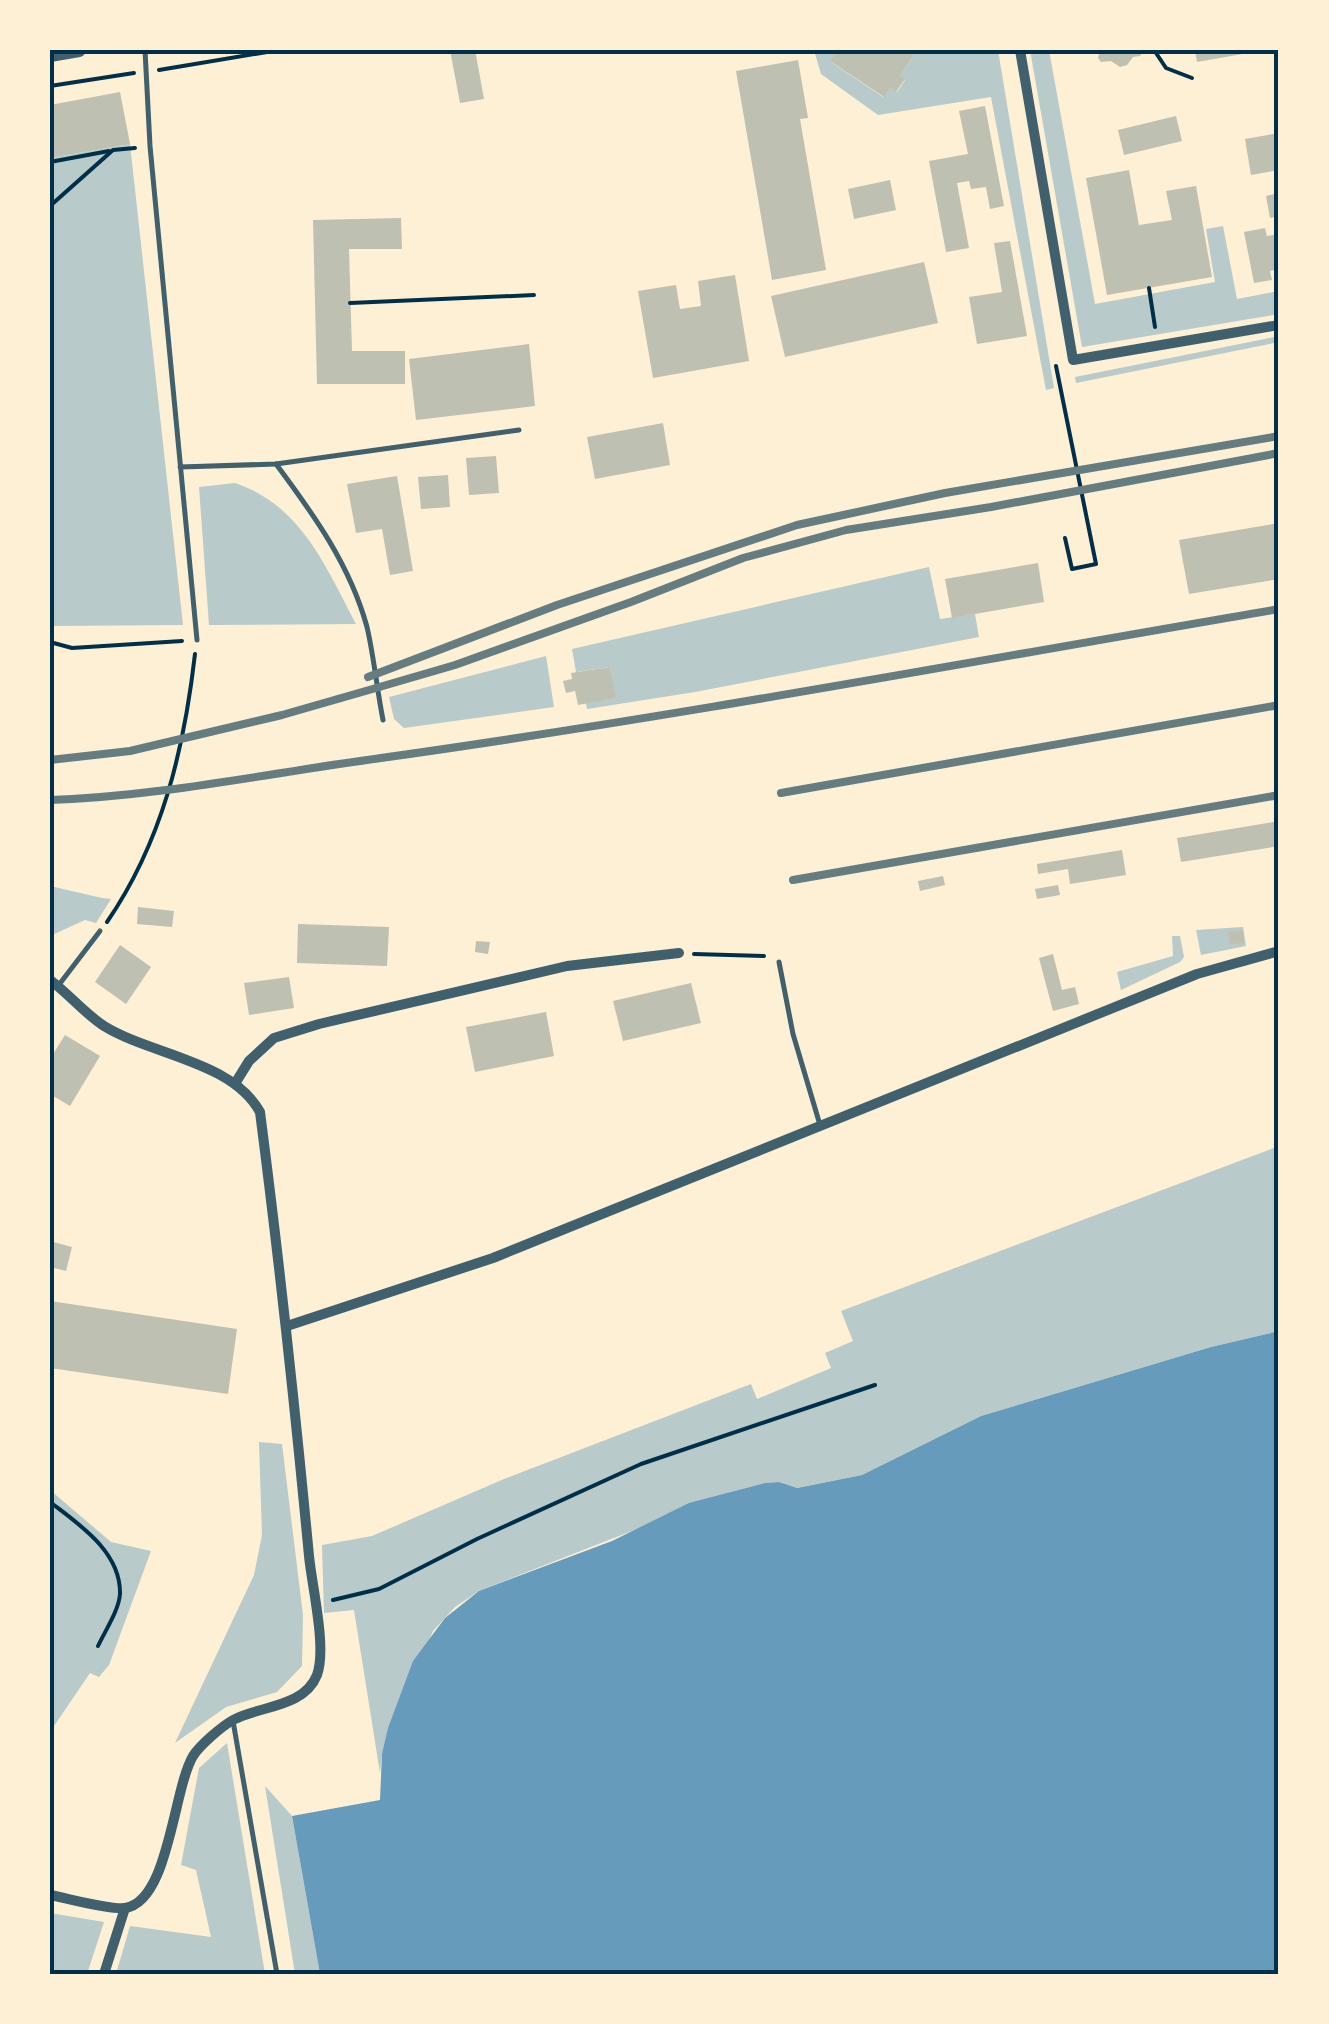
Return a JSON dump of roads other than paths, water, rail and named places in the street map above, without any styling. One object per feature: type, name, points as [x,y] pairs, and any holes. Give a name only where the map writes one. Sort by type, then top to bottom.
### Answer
[{"type":"street","points":[[50,55],[80,50]]},
{"type":"street","points":[[1020,50],[1073,360],[1279,325]]},
{"type":"street","points":[[286,1326],[493,1258],[1196,974],[1279,951]]},
{"type":"street","points":[[236,1082],[249,1061],[274,1038],[319,1024],[567,966],[679,954]]},
{"type":"street","points":[[50,999],[54,983],[106,1027],[236,1082],[260,1112],[322,1655],[316,1680],[291,1700],[233,1720],[194,1754],[159,1872],[147,1898],[125,1908],[50,1895]]},
{"type":"street","points":[[104,1974],[125,1908]]},
{"type":"lane","points":[[145,50],[150,146],[197,640]]},
{"type":"lane","points":[[180,467],[276,464],[519,430]]},
{"type":"lane","points":[[276,464],[327,534],[346,576],[367,629],[383,720]]},
{"type":"lane","points":[[54,983],[100,932]]},
{"type":"lane","points":[[778,962],[793,1034],[821,1128]]},
{"type":"lane","points":[[233,1720],[278,1974]]},
{"type":"water","points":[[1279,1331],[1279,1974],[320,1974],[292,1816],[380,1800],[382,1754],[388,1728],[413,1661],[445,1618],[479,1591],[612,1541],[689,1503],[765,1483],[779,1482],[797,1488],[862,1475],[981,1416],[1211,1347]]},
{"type":"railway","points":[[368,677],[557,605],[797,525],[945,493],[1279,436]]},
{"type":"railway","points":[[50,760],[130,751],[376,688],[455,665],[743,558],[846,530],[1279,453]]},
{"type":"railway","points":[[50,800],[175,789],[606,724],[1279,609]]},
{"type":"railway","points":[[781,793],[1279,705]]},
{"type":"railway","points":[[793,880],[1279,795]]}]
